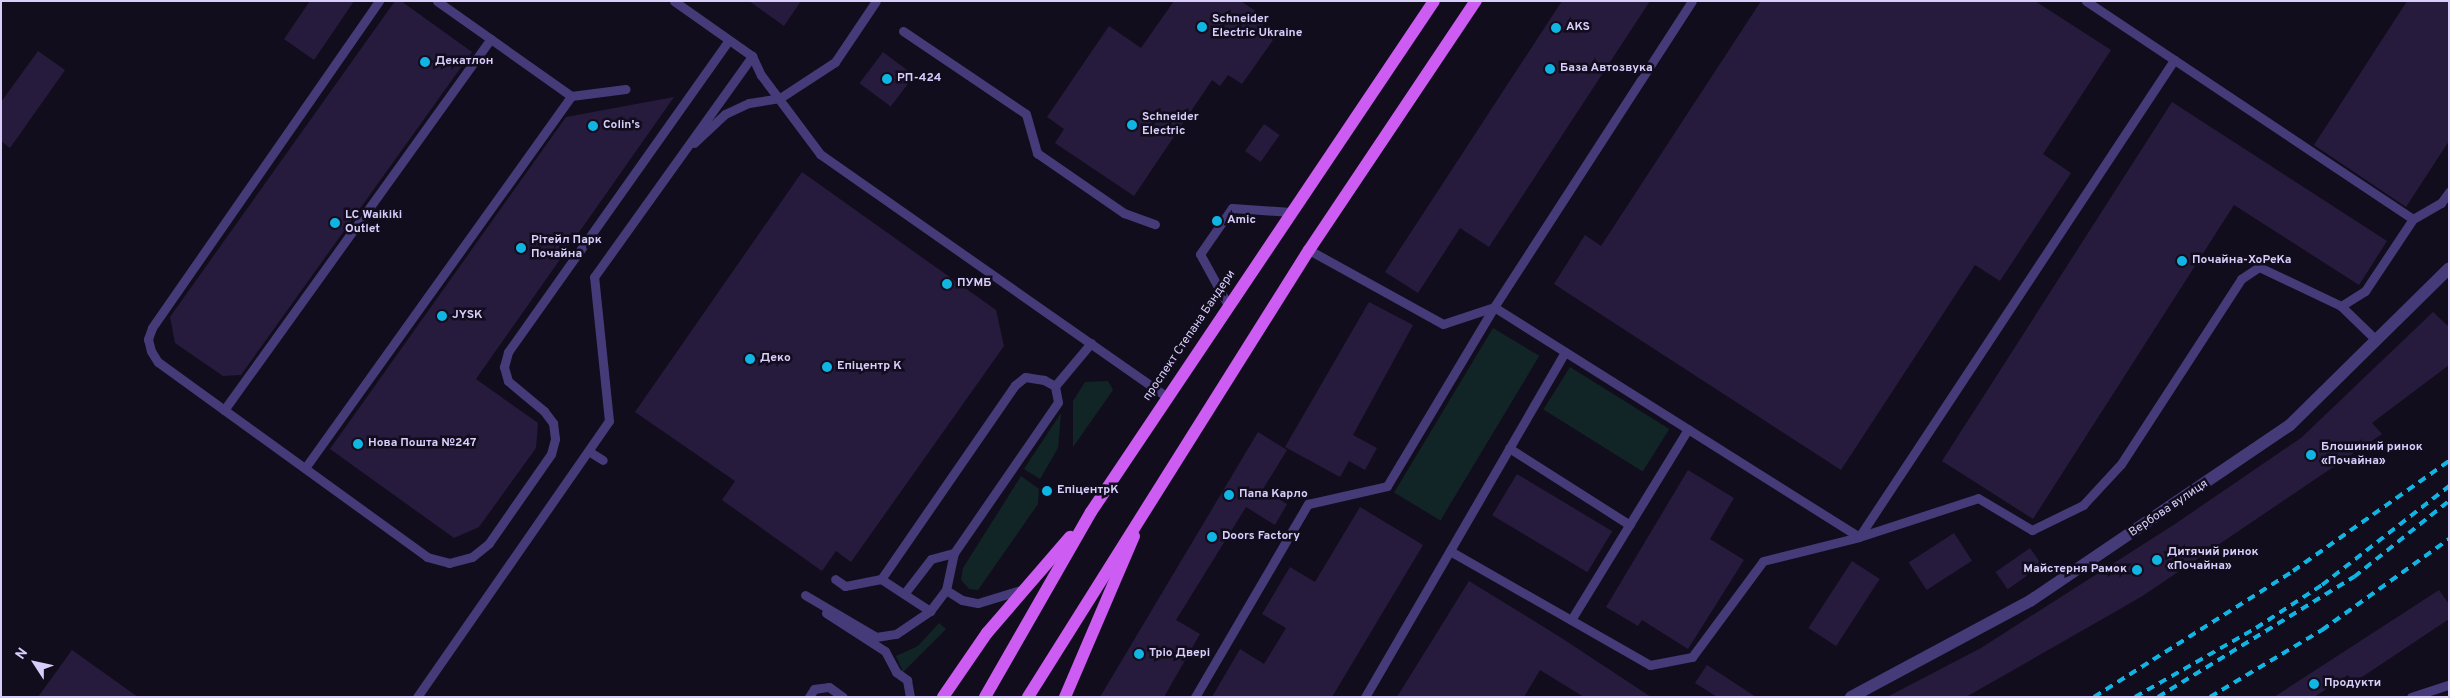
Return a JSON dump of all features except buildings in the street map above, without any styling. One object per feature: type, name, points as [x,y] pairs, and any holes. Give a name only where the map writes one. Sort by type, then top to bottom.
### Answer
[{"type":"main road","name":"проспект Степана Бандери","points":[[985,697],[1091,512],[1166,396],[1434,1]]},
{"type":"main road","points":[[1028,697],[1309,250],[1476,1]]},
{"type":"main road","points":[[1065,697],[1149,502]]},
{"type":"main road","points":[[943,697],[988,633],[1091,512]]},
{"type":"street","name":"Вербова вулиця","points":[[1852,697],[2030,601],[2205,485],[2290,425],[2449,268]]},
{"type":"lane","points":[[379,1],[152,328],[148,339],[151,351],[158,362],[427,557],[449,563],[472,557],[489,543],[551,454],[555,439],[553,423],[544,411],[508,380],[504,367],[508,352],[729,40]]},
{"type":"lane","points":[[438,1],[571,96],[626,89]]},
{"type":"lane","points":[[674,1],[752,56],[761,75],[820,154],[1166,396]]},
{"type":"lane","points":[[679,157],[725,114],[749,103],[780,98],[835,62],[876,1]]},
{"type":"lane","points":[[1194,697],[1308,504],[1387,486],[1494,307],[1692,1]]},
{"type":"lane","points":[[2086,1],[2413,219]]},
{"type":"lane","points":[[903,30],[1026,114],[1037,153],[1124,213],[1155,224]]},
{"type":"lane","points":[[224,410],[490,39]]},
{"type":"lane","points":[[416,697],[590,452],[609,421],[594,277],[752,56]]},
{"type":"lane","points":[[1859,537],[2174,60]]},
{"type":"lane","points":[[305,468],[571,96]]},
{"type":"lane","points":[[2341,306],[2365,291],[2413,219],[2441,203],[2449,192]]},
{"type":"lane","points":[[1228,305],[1200,254],[1232,208],[1291,212]]},
{"type":"lane","points":[[1309,250],[1443,324],[1494,307]]},
{"type":"lane","points":[[1450,551],[1650,666],[1692,658],[1763,560],[1859,537],[1978,498],[2032,530],[2083,505],[2121,464],[2241,279],[2260,267],[2341,306],[2375,340]]},
{"type":"lane","points":[[1494,307],[1859,537]]},
{"type":"lane","points":[[1055,386],[1091,343]]},
{"type":"lane","points":[[1365,697],[1564,352]]},
{"type":"lane","points":[[881,579],[1015,385],[1025,377],[1044,380],[1055,386]]},
{"type":"lane","points":[[910,697],[906,680],[896,672],[885,651],[843,626],[805,595],[876,637],[896,634],[930,611],[946,590],[954,553],[1058,402],[1055,386]]},
{"type":"lane","points":[[1571,620],[1688,429]]},
{"type":"lane","points":[[1509,448],[1630,524]]},
{"type":"lane","points":[[590,452],[603,460]]},
{"type":"lane","points":[[904,594],[931,558],[954,553]]},
{"type":"lane","points":[[835,580],[845,586],[881,579],[930,611]]},
{"type":"lane","points":[[946,590],[962,600],[978,603],[1024,589]]},
{"type":"lane","points":[[2411,697],[2449,685]]},
{"type":"lane","points":[[808,697],[814,689],[829,687],[843,697]]},
{"type":"green space","points":[[1493,328],[1539,356],[1440,520],[1394,493]]},
{"type":"green space","points":[[1570,367],[1669,429],[1643,471],[1544,409]]},
{"type":"green space","points":[[1108,381],[1113,390],[1073,447],[1073,401],[1085,382]]},
{"type":"green space","points":[[1061,413],[1058,448],[1040,479],[1024,469]]},
{"type":"green space","points":[[1021,476],[1039,489],[1038,504],[978,590],[969,589],[961,580],[963,568]]},
{"type":"green space","points":[[939,623],[946,629],[903,672],[896,656],[918,646]]},
{"type":"railway","points":[[2094,697],[2293,571],[2449,461]]},
{"type":"railway","points":[[2135,697],[2256,628],[2322,585],[2449,486]]},
{"type":"railway","points":[[2158,697],[2354,577],[2449,501]]},
{"type":"railway","points":[[2210,697],[2322,630],[2449,539]]},
{"type":"place","name":"Schneider Electric Ukraine","points":[[1202,27]]},
{"type":"place","name":"AKS","points":[[1556,28]]},
{"type":"place","name":"Декатлон","points":[[425,62]]},
{"type":"place","name":"База Автозвука","points":[[1550,69]]},
{"type":"place","name":"РП-424","points":[[887,79]]},
{"type":"place","name":"Schneider Electric","points":[[1132,125]]},
{"type":"place","name":"Colin's","points":[[593,126]]},
{"type":"place","name":"Amic","points":[[1217,221]]},
{"type":"place","name":"LC Waikiki Outlet","points":[[335,223]]},
{"type":"place","name":"Рітейл Парк Почайна","points":[[521,248]]},
{"type":"place","name":"Почайна-ХоРеКа","points":[[2182,261]]},
{"type":"place","name":"ПУМБ","points":[[947,284]]},
{"type":"place","name":"JYSK","points":[[442,316]]},
{"type":"place","name":"Деко","points":[[750,359]]},
{"type":"place","name":"Епіцентр К","points":[[827,367]]},
{"type":"place","name":"Нова Пошта №247","points":[[358,444]]},
{"type":"place","name":"Блошиний ринок «Почайна»","points":[[2311,455]]},
{"type":"place","name":"ЕпіцентрК","points":[[1047,491]]},
{"type":"place","name":"Папа Карло","points":[[1229,495]]},
{"type":"place","name":"Doors Factory","points":[[1212,537]]},
{"type":"place","name":"Дитячий ринок «Почайна»","points":[[2157,560]]},
{"type":"place","name":"Майстерня Рамок","points":[[2137,570]]},
{"type":"place","name":"Тріо Двері","points":[[1139,654]]},
{"type":"place","name":"Продукти","points":[[2314,684]]}]
